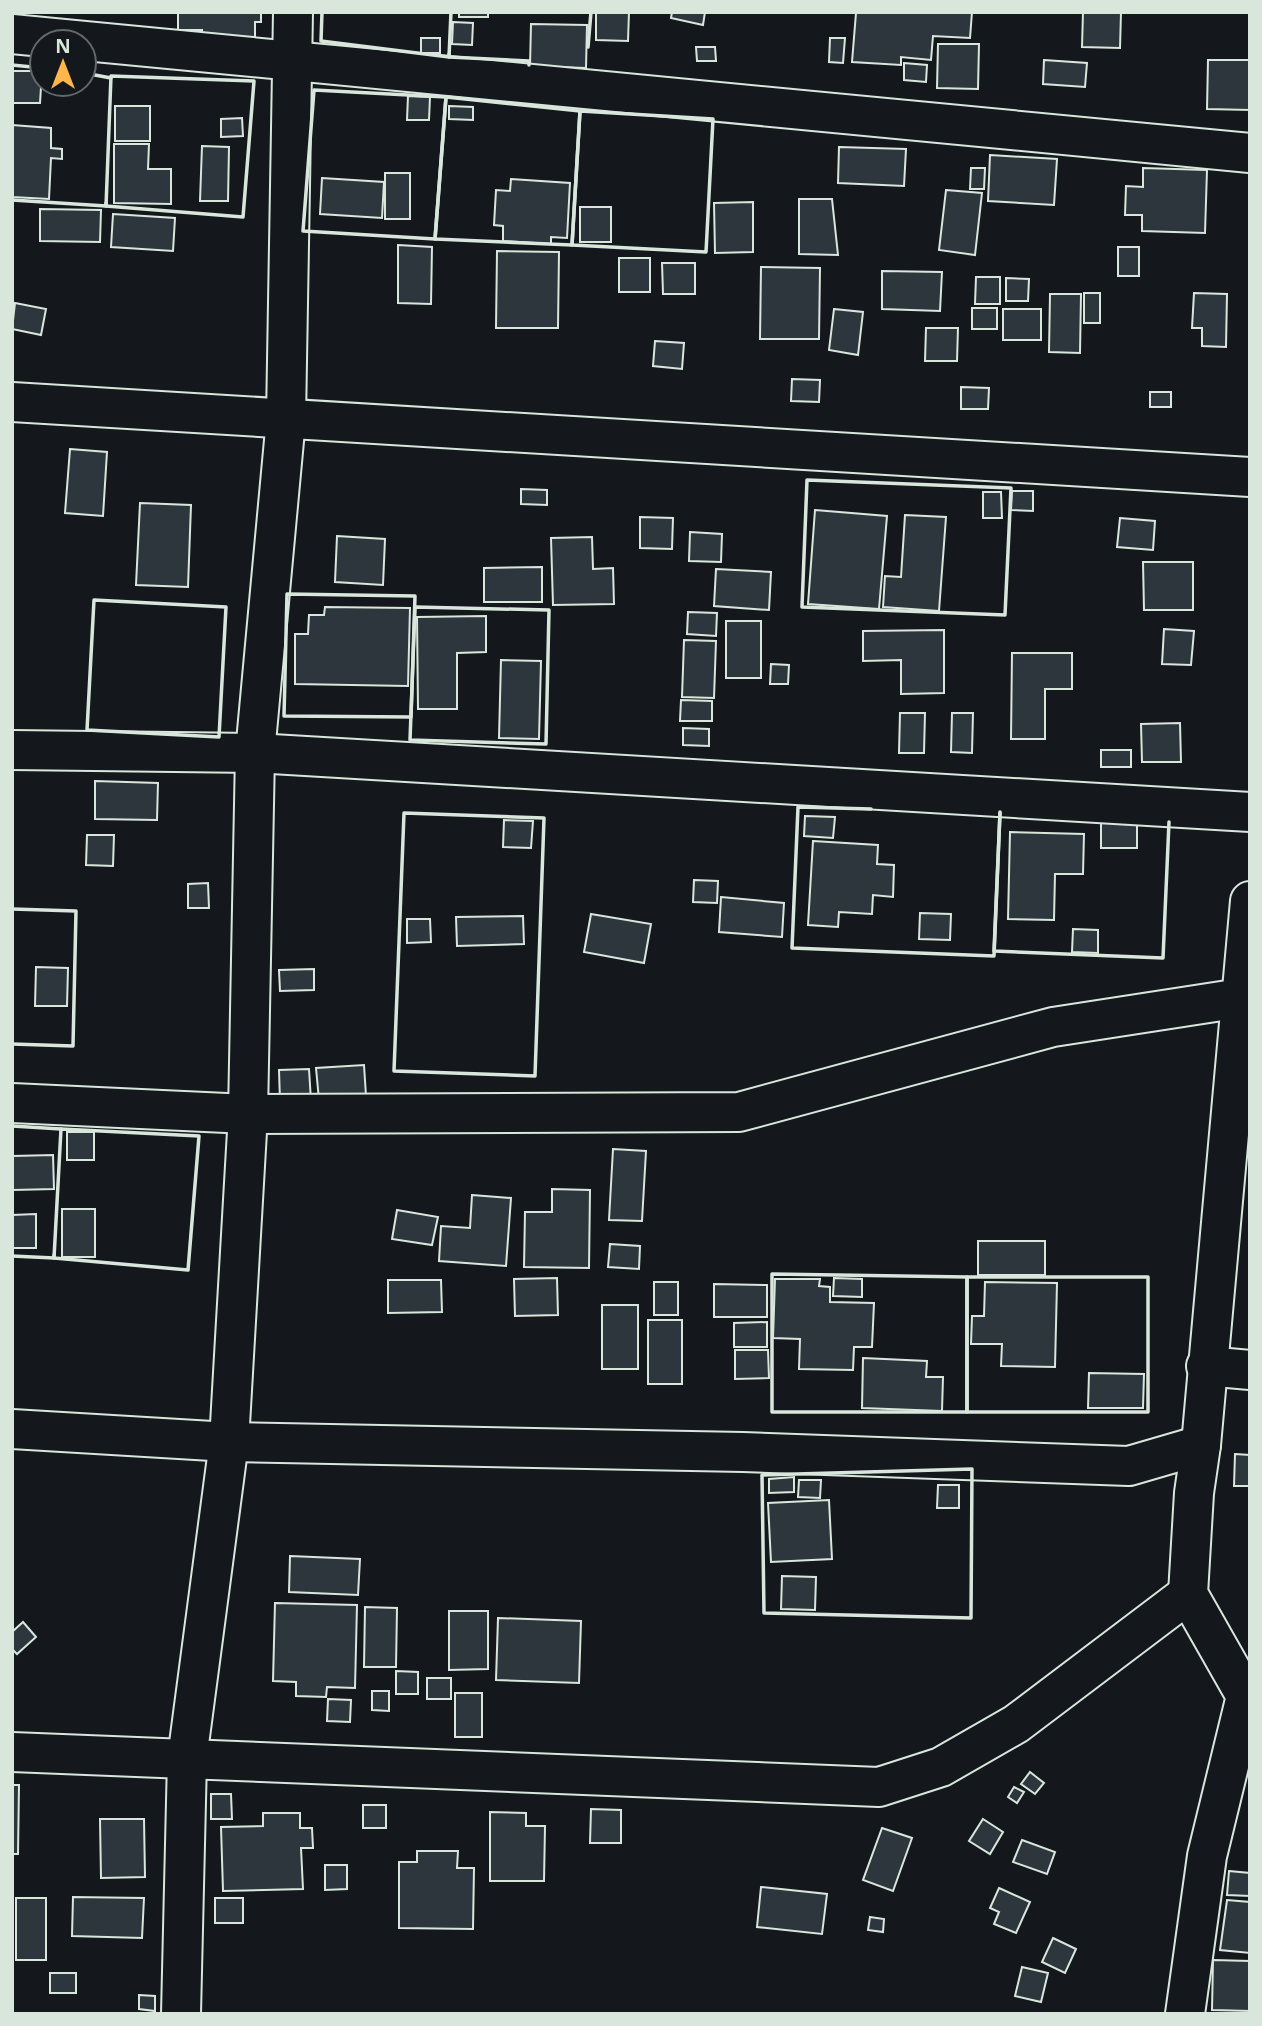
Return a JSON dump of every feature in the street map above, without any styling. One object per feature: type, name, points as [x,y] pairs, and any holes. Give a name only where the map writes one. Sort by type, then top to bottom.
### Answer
[{"type":"street","points":[[181,2014],[187,1759],[229,1442],[248,1114],[255,753],[286,419],[289,62],[293,12]]},
{"type":"street","points":[[12,34],[1250,153]]},
{"type":"street","points":[[12,402],[1250,477]]},
{"type":"street","points":[[12,750],[255,753],[1250,812]]},
{"type":"street","points":[[1185,2014],[1207,1856],[1248,1696],[1188,1594],[1194,1493],[1201,1445],[1206,1366],[1250,901]]},
{"type":"street","points":[[12,1103],[248,1114],[739,1112],[1053,1027],[1241,998]]},
{"type":"street","points":[[1206,1366],[1250,1370]]},
{"type":"street","points":[[12,1429],[229,1442],[743,1452],[1129,1466],[1201,1445]]},
{"type":"street","points":[[12,1752],[879,1787],[941,1767],[1016,1724],[1188,1594]]},
{"type":"building","points":[[178,12],[261,12],[261,22],[255,22],[255,39],[202,39],[202,30],[178,30]]},
{"type":"building","points":[[459,12],[488,12],[488,17],[459,17]]},
{"type":"building","points":[[596,12],[629,12],[628,41],[596,40]]},
{"type":"building","points":[[672,12],[705,12],[703,25],[671,18]]},
{"type":"building","points":[[972,12],[970,38],[933,36],[931,60],[901,57],[901,65],[852,62],[856,13]]},
{"type":"building","points":[[1083,12],[1121,12],[1120,48],[1082,47]]},
{"type":"building","points":[[453,22],[473,23],[472,45],[452,44]]},
{"type":"building","points":[[531,24],[587,25],[586,68],[530,66]]},
{"type":"building","points":[[421,38],[440,38],[440,53],[421,53]]},
{"type":"building","points":[[830,38],[845,38],[843,63],[829,62]]},
{"type":"building","points":[[938,44],[979,44],[978,89],[937,88]]},
{"type":"building","points":[[696,47],[715,47],[716,61],[697,61]]},
{"type":"building","points":[[1044,60],[1087,63],[1085,87],[1043,84]]},
{"type":"building","points":[[1208,60],[1250,60],[1250,110],[1207,109]]},
{"type":"building","points":[[904,63],[927,65],[926,82],[904,80]]},
{"type":"building","points":[[12,71],[28,71],[28,98],[40,98],[40,103],[12,103]]},
{"type":"building","points":[[408,96],[430,97],[429,120],[407,120]]},
{"type":"building","points":[[115,106],[150,106],[150,141],[115,141]]},
{"type":"building","points":[[449,106],[473,107],[473,120],[449,119]]},
{"type":"building","points":[[242,118],[243,136],[221,137],[221,119]]},
{"type":"building","points":[[12,125],[51,128],[51,148],[62,149],[62,159],[51,158],[49,199],[12,197]]},
{"type":"building","points":[[114,144],[149,144],[148,169],[171,169],[171,204],[114,203]]},
{"type":"building","points":[[202,146],[229,147],[228,201],[200,201]]},
{"type":"building","points":[[839,147],[906,149],[904,186],[838,183]]},
{"type":"building","points":[[990,155],[1057,159],[1054,205],[988,201]]},
{"type":"building","points":[[971,168],[985,168],[984,189],[970,189]]},
{"type":"building","points":[[1143,168],[1207,170],[1205,233],[1142,231],[1142,215],[1125,215],[1126,186],[1143,187]]},
{"type":"building","points":[[385,173],[410,173],[410,219],[385,219]]},
{"type":"building","points":[[322,178],[384,182],[382,218],[320,214]]},
{"type":"building","points":[[511,179],[570,183],[567,238],[551,237],[551,244],[503,241],[503,226],[494,225],[496,190],[510,191]]},
{"type":"building","points":[[946,190],[982,193],[975,255],[939,250]]},
{"type":"building","points":[[799,199],[832,199],[838,255],[799,254]]},
{"type":"building","points":[[753,202],[753,252],[715,253],[714,203]]},
{"type":"building","points":[[580,207],[611,207],[611,242],[580,242]]},
{"type":"building","points":[[40,209],[101,210],[100,242],[40,241]]},
{"type":"building","points":[[113,214],[175,218],[173,251],[111,247]]},
{"type":"building","points":[[398,245],[432,247],[431,304],[398,303]]},
{"type":"building","points":[[1118,247],[1139,247],[1139,276],[1118,276]]},
{"type":"building","points":[[497,251],[559,252],[558,328],[496,328]]},
{"type":"building","points":[[619,258],[650,258],[650,292],[619,292]]},
{"type":"building","points":[[662,263],[695,263],[695,294],[663,294]]},
{"type":"building","points":[[761,267],[820,268],[819,339],[760,339]]},
{"type":"building","points":[[882,271],[942,272],[940,311],[882,309]]},
{"type":"building","points":[[976,277],[1000,277],[1000,304],[975,304]]},
{"type":"building","points":[[1006,278],[1029,279],[1028,301],[1006,301]]},
{"type":"building","points":[[1084,293],[1100,293],[1100,323],[1084,323]]},
{"type":"building","points":[[1194,293],[1227,294],[1226,347],[1202,346],[1202,328],[1192,328]]},
{"type":"building","points":[[1050,294],[1081,294],[1080,353],[1049,352]]},
{"type":"building","points":[[15,303],[46,309],[41,335],[12,329]]},
{"type":"building","points":[[972,308],[997,308],[997,329],[972,329]]},
{"type":"building","points":[[834,309],[863,312],[858,355],[829,350]]},
{"type":"building","points":[[1003,309],[1041,309],[1041,340],[1003,340]]},
{"type":"building","points":[[926,328],[958,328],[957,361],[925,361]]},
{"type":"building","points":[[655,341],[684,343],[682,369],[653,366]]},
{"type":"building","points":[[792,379],[820,380],[819,402],[791,401]]},
{"type":"building","points":[[961,387],[989,388],[988,409],[961,409]]},
{"type":"building","points":[[1150,392],[1171,392],[1171,407],[1150,407]]},
{"type":"building","points":[[70,449],[107,452],[103,516],[65,513]]},
{"type":"building","points":[[521,489],[547,490],[547,505],[521,504]]},
{"type":"building","points":[[1012,491],[1033,491],[1033,511],[1011,510]]},
{"type":"building","points":[[983,492],[1001,492],[1002,518],[983,518]]},
{"type":"building","points":[[140,503],[191,505],[188,587],[136,585]]},
{"type":"building","points":[[815,510],[887,516],[879,609],[808,604]]},
{"type":"building","points":[[905,515],[946,517],[939,611],[883,607],[885,576],[901,577]]},
{"type":"building","points":[[640,517],[673,518],[672,549],[640,548]]},
{"type":"building","points":[[1120,518],[1155,521],[1153,550],[1117,547]]},
{"type":"building","points":[[690,532],[722,534],[721,562],[689,561]]},
{"type":"building","points":[[337,536],[385,539],[383,585],[335,582]]},
{"type":"building","points":[[592,537],[593,569],[613,568],[614,604],[553,605],[551,538]]},
{"type":"building","points":[[1143,562],[1193,562],[1193,610],[1144,610]]},
{"type":"building","points":[[542,567],[542,602],[484,602],[484,568]]},
{"type":"building","points":[[716,569],[771,572],[769,610],[714,606]]},
{"type":"building","points":[[325,607],[410,608],[408,686],[295,684],[295,634],[308,634],[309,615],[324,615]]},
{"type":"building","points":[[688,612],[717,613],[716,636],[687,634]]},
{"type":"building","points":[[486,616],[486,652],[457,653],[457,709],[418,709],[417,617]]},
{"type":"building","points":[[726,621],[761,621],[761,678],[726,678]]},
{"type":"building","points":[[1164,629],[1194,631],[1191,665],[1162,664]]},
{"type":"building","points":[[944,630],[944,693],[901,694],[901,660],[863,661],[863,631]]},
{"type":"building","points":[[684,640],[716,641],[714,698],[682,697]]},
{"type":"building","points":[[1012,653],[1072,653],[1072,689],[1045,689],[1045,739],[1011,739]]},
{"type":"building","points":[[501,660],[541,661],[539,739],[499,738]]},
{"type":"building","points":[[771,664],[789,665],[788,684],[770,684]]},
{"type":"building","points":[[681,700],[712,701],[712,721],[680,721]]},
{"type":"building","points":[[900,713],[925,713],[924,753],[899,753]]},
{"type":"building","points":[[952,713],[973,713],[972,753],[951,752]]},
{"type":"building","points":[[1180,723],[1181,762],[1142,762],[1141,724]]},
{"type":"building","points":[[683,728],[709,729],[709,746],[683,745]]},
{"type":"building","points":[[1101,750],[1131,750],[1131,767],[1101,767]]},
{"type":"building","points":[[95,781],[158,783],[157,820],[95,819]]},
{"type":"building","points":[[805,816],[835,817],[833,838],[804,836]]},
{"type":"building","points":[[504,820],[533,821],[531,848],[503,847]]},
{"type":"building","points":[[1101,821],[1137,821],[1137,848],[1101,848]]},
{"type":"building","points":[[1010,832],[1084,834],[1083,874],[1055,874],[1054,920],[1008,919]]},
{"type":"building","points":[[87,835],[114,835],[113,866],[86,865]]},
{"type":"building","points":[[813,841],[878,845],[877,864],[894,865],[893,897],[873,895],[872,914],[839,912],[838,927],[808,925]]},
{"type":"building","points":[[694,880],[718,881],[717,903],[693,902]]},
{"type":"building","points":[[208,883],[209,908],[188,908],[188,884]]},
{"type":"building","points":[[721,897],[784,903],[782,937],[719,932]]},
{"type":"building","points":[[920,913],[951,914],[950,940],[919,939]]},
{"type":"building","points":[[591,914],[651,924],[644,963],[584,952]]},
{"type":"building","points":[[523,916],[524,944],[457,946],[456,917]]},
{"type":"building","points":[[407,919],[430,919],[431,942],[407,943]]},
{"type":"building","points":[[1073,929],[1098,930],[1098,953],[1072,952]]},
{"type":"building","points":[[36,967],[68,968],[67,1006],[35,1006]]},
{"type":"building","points":[[314,969],[314,990],[280,991],[279,970]]},
{"type":"building","points":[[364,1065],[366,1096],[319,1100],[316,1068]]},
{"type":"building","points":[[309,1069],[311,1101],[280,1101],[279,1070]]},
{"type":"building","points":[[67,1132],[94,1132],[94,1160],[67,1160]]},
{"type":"building","points":[[613,1149],[646,1151],[642,1221],[609,1220]]},
{"type":"building","points":[[53,1155],[54,1189],[13,1190],[13,1156]]},
{"type":"building","points":[[552,1189],[590,1190],[589,1268],[524,1267],[525,1212],[552,1212]]},
{"type":"building","points":[[472,1195],[511,1198],[506,1266],[439,1261],[441,1226],[470,1228]]},
{"type":"building","points":[[62,1209],[95,1209],[95,1257],[62,1257]]},
{"type":"building","points":[[397,1210],[438,1217],[432,1245],[392,1239]]},
{"type":"building","points":[[36,1214],[36,1248],[12,1248],[12,1215]]},
{"type":"building","points":[[978,1241],[1045,1241],[1045,1275],[978,1275]]},
{"type":"building","points":[[610,1244],[640,1246],[639,1269],[608,1267]]},
{"type":"building","points":[[557,1278],[558,1315],[515,1316],[514,1279]]},
{"type":"building","points":[[834,1278],[862,1279],[862,1297],[833,1296]]},
{"type":"building","points":[[775,1279],[820,1279],[819,1286],[830,1287],[830,1302],[874,1303],[872,1347],[854,1347],[853,1370],[799,1369],[800,1339],[773,1338]]},
{"type":"building","points":[[388,1280],[441,1280],[442,1312],[388,1313]]},
{"type":"building","points":[[654,1282],[678,1282],[678,1315],[654,1315]]},
{"type":"building","points":[[985,1282],[1057,1283],[1055,1367],[1001,1366],[1002,1344],[971,1344],[972,1316],[984,1316]]},
{"type":"building","points":[[714,1284],[767,1285],[767,1317],[714,1317]]},
{"type":"building","points":[[602,1305],[638,1305],[638,1369],[602,1369]]},
{"type":"building","points":[[648,1320],[682,1320],[682,1384],[648,1384]]},
{"type":"building","points":[[767,1322],[767,1347],[734,1347],[734,1323]]},
{"type":"building","points":[[735,1350],[768,1350],[769,1378],[735,1379]]},
{"type":"building","points":[[863,1358],[927,1361],[926,1377],[943,1377],[942,1411],[862,1408]]},
{"type":"building","points":[[1089,1373],[1144,1374],[1143,1408],[1088,1408]]},
{"type":"building","points":[[1235,1454],[1250,1455],[1250,1486],[1234,1486]]},
{"type":"building","points":[[794,1477],[794,1492],[769,1493],[769,1479]]},
{"type":"building","points":[[799,1480],[821,1480],[820,1498],[798,1497]]},
{"type":"building","points":[[938,1485],[959,1485],[959,1508],[937,1508]]},
{"type":"building","points":[[829,1500],[832,1559],[771,1562],[768,1503]]},
{"type":"building","points":[[290,1556],[360,1559],[358,1595],[289,1592]]},
{"type":"building","points":[[782,1576],[816,1577],[815,1610],[781,1609]]},
{"type":"building","points":[[275,1603],[357,1605],[355,1688],[327,1687],[326,1697],[296,1696],[296,1682],[273,1681]]},
{"type":"building","points":[[365,1607],[397,1608],[396,1667],[364,1667]]},
{"type":"building","points":[[449,1611],[488,1611],[488,1669],[449,1670]]},
{"type":"building","points":[[498,1618],[581,1621],[579,1683],[496,1680]]},
{"type":"building","points":[[23,1622],[36,1637],[17,1654],[12,1649],[12,1632]]},
{"type":"building","points":[[396,1671],[418,1672],[418,1694],[396,1694]]},
{"type":"building","points":[[427,1678],[451,1678],[451,1699],[427,1699]]},
{"type":"building","points":[[372,1691],[389,1691],[389,1711],[372,1710]]},
{"type":"building","points":[[455,1693],[482,1693],[482,1737],[455,1737]]},
{"type":"building","points":[[328,1699],[351,1700],[350,1722],[327,1721]]},
{"type":"building","points":[[1030,1772],[1044,1783],[1035,1794],[1021,1784]]},
{"type":"building","points":[[12,1785],[19,1785],[18,1854],[12,1854]]},
{"type":"building","points":[[1014,1787],[1024,1792],[1017,1803],[1008,1797]]},
{"type":"building","points":[[211,1794],[231,1794],[232,1819],[211,1819]]},
{"type":"building","points":[[363,1805],[386,1805],[386,1828],[363,1828]]},
{"type":"building","points":[[591,1809],[621,1810],[621,1843],[590,1843]]},
{"type":"building","points":[[490,1812],[526,1813],[526,1826],[545,1826],[544,1881],[490,1881]]},
{"type":"building","points":[[263,1813],[300,1813],[300,1828],[312,1828],[313,1848],[301,1848],[303,1889],[223,1891],[221,1827],[263,1826]]},
{"type":"building","points":[[100,1819],[144,1819],[145,1877],[101,1878]]},
{"type":"building","points":[[983,1819],[1003,1832],[990,1854],[969,1841]]},
{"type":"building","points":[[882,1828],[912,1838],[893,1891],[863,1880]]},
{"type":"building","points":[[1022,1840],[1055,1852],[1047,1874],[1013,1862]]},
{"type":"building","points":[[417,1851],[458,1851],[457,1868],[474,1868],[473,1929],[399,1928],[399,1862],[417,1862]]},
{"type":"building","points":[[325,1865],[347,1865],[347,1889],[325,1890]]},
{"type":"building","points":[[1229,1871],[1250,1873],[1250,1896],[1227,1895]]},
{"type":"building","points":[[761,1887],[827,1894],[822,1934],[757,1927]]},
{"type":"building","points":[[999,1888],[1030,1902],[1016,1933],[994,1924],[999,1912],[990,1908]]},
{"type":"building","points":[[73,1897],[144,1898],[142,1938],[72,1936]]},
{"type":"building","points":[[16,1898],[46,1898],[46,1960],[16,1960]]},
{"type":"building","points":[[215,1898],[243,1898],[243,1923],[215,1923]]},
{"type":"building","points":[[1227,1900],[1250,1902],[1250,1953],[1220,1950]]},
{"type":"building","points":[[870,1917],[884,1919],[883,1932],[868,1930]]},
{"type":"building","points":[[1053,1938],[1076,1949],[1065,1973],[1042,1962]]},
{"type":"building","points":[[1213,1960],[1250,1961],[1250,2011],[1212,2010]]},
{"type":"building","points":[[1022,1967],[1048,1973],[1041,2002],[1015,1996]]},
{"type":"building","points":[[50,1973],[76,1973],[76,1993],[50,1993]]},
{"type":"building","points":[[139,1995],[155,1996],[155,2011],[139,2009]]},
{"type":"wall","points":[[322,12],[321,41],[449,57],[449,54]]},
{"type":"wall","points":[[451,12],[449,57],[529,61],[529,65]]},
{"type":"wall","points":[[588,47],[591,12]]},
{"type":"wall","points":[[12,65],[28,67]]},
{"type":"wall","points":[[98,76],[111,78]]},
{"type":"wall","points":[[111,76],[254,81],[243,217],[106,206],[111,76]]},
{"type":"wall","points":[[314,90],[446,97],[435,239],[303,231],[314,90]]},
{"type":"wall","points":[[446,97],[580,111],[572,245],[435,239],[446,97]]},
{"type":"wall","points":[[580,111],[713,119],[706,252],[572,245],[580,111]]},
{"type":"wall","points":[[12,200],[106,206],[106,203]]},
{"type":"wall","points":[[807,480],[1011,488],[1005,615],[802,607],[807,480]]},
{"type":"wall","points":[[287,594],[415,596],[411,717],[284,716],[287,594]]},
{"type":"wall","points":[[94,600],[226,607],[219,737],[87,730],[94,600]]},
{"type":"wall","points":[[415,607],[549,610],[546,744],[410,740],[415,607]]},
{"type":"wall","points":[[871,809],[798,807],[792,948],[994,956],[1000,813]]},
{"type":"wall","points":[[1000,812],[994,951],[1163,958],[1169,822]]},
{"type":"wall","points":[[404,813],[544,818],[535,1076],[394,1071],[404,813]]},
{"type":"wall","points":[[12,909],[76,911],[73,1046],[12,1044]]},
{"type":"wall","points":[[12,1126],[61,1129]]},
{"type":"wall","points":[[61,1129],[199,1136],[188,1270],[54,1258],[61,1129]]},
{"type":"wall","points":[[12,1256],[54,1258],[54,1255]]},
{"type":"wall","points":[[772,1274],[967,1277],[967,1412],[772,1412],[772,1274]]},
{"type":"wall","points":[[967,1277],[1148,1277],[1148,1412],[967,1412],[967,1277]]},
{"type":"wall","points":[[972,1469],[971,1618],[764,1613],[762,1475],[972,1469]]}]
